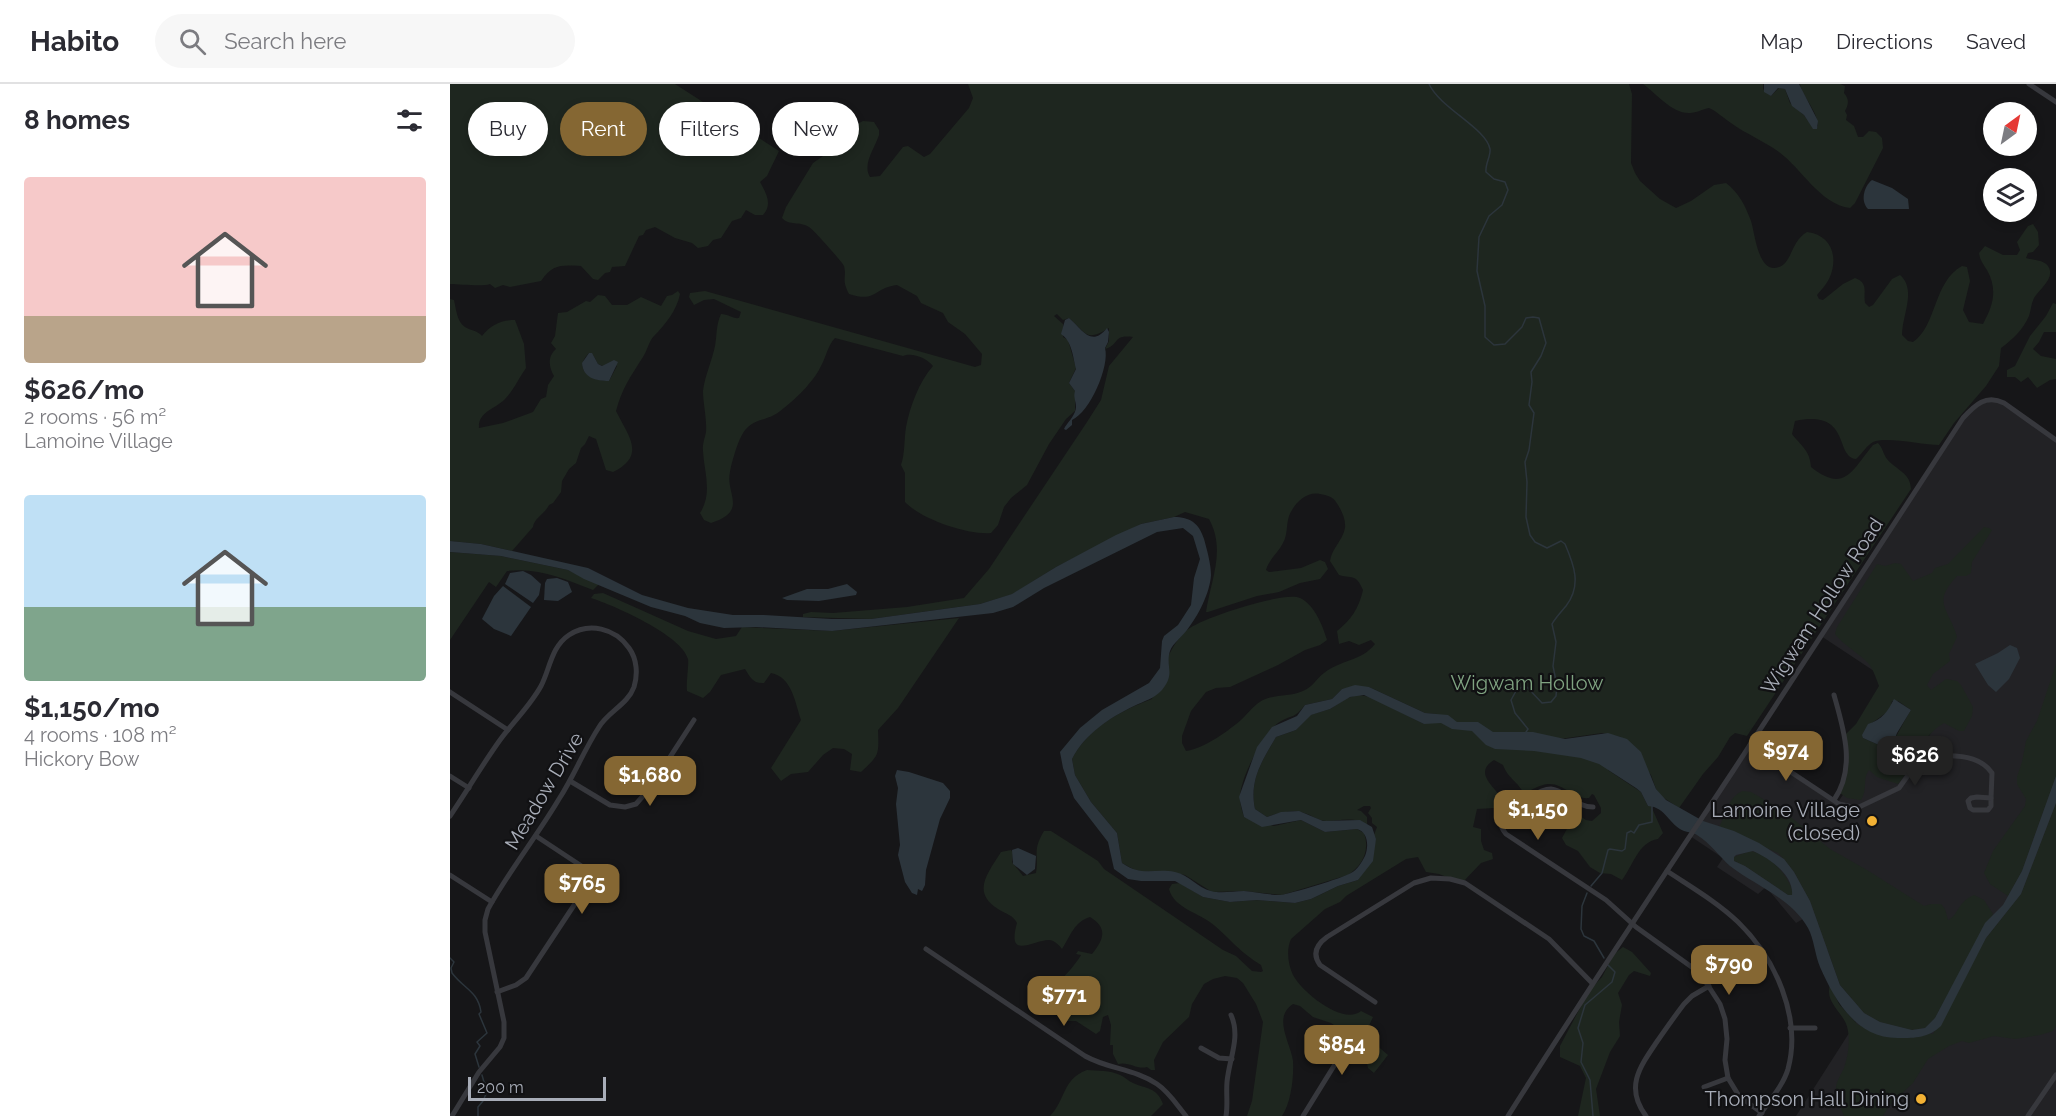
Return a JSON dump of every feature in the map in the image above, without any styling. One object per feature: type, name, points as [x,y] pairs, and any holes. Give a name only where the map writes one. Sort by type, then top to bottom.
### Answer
[{"type":"street","points":[[2029,84],[2056,102]]},
{"type":"street","name":"Wigwam Hollow Road","points":[[1508,1116],[1592,984],[1969,412],[1982,401],[1990,399],[2000,401],[2056,440]]},
{"type":"street","name":"Meadow Drive","points":[[450,816],[508,730],[541,687],[554,654],[566,637],[582,629],[594,628],[606,630],[620,638],[631,650],[635,662],[634,686],[628,698],[599,727],[570,781],[492,902],[486,916],[485,928],[504,1022],[503,1041],[468,1089],[452,1116]]},
{"type":"street","points":[[450,692],[508,730]]},
{"type":"street","points":[[1834,695],[1846,741],[1845,780],[1834,800]]},
{"type":"street","points":[[570,781],[610,805],[625,807],[636,804],[650,788],[694,720]]},
{"type":"street","points":[[1750,745],[1845,806],[1857,808],[1896,790],[1921,757],[1925,755],[1966,756],[1990,768],[1993,775],[1991,798]]},
{"type":"street","points":[[450,776],[469,788]]},
{"type":"street","points":[[1593,807],[1578,805],[1556,790],[1548,789],[1507,809],[1502,815],[1501,823],[1506,834],[1605,900],[1632,923],[1694,968],[1720,1004],[1725,1019],[1727,1039],[1725,1060],[1728,1078],[1739,1096],[1760,1114],[1787,1069],[1791,1051],[1786,1003],[1778,980],[1756,941],[1730,915],[1667,871]]},
{"type":"street","points":[[497,992],[516,986],[526,978],[590,882],[586,869],[536,836]]},
{"type":"street","points":[[450,875],[492,902]]},
{"type":"street","points":[[1375,1002],[1320,965],[1316,958],[1317,947],[1327,937],[1414,883],[1431,878],[1458,880],[1549,939],[1592,984]]},
{"type":"street","points":[[926,949],[1085,1056],[1141,1076],[1158,1085],[1186,1116]]},
{"type":"street","points":[[1646,1116],[1638,1104],[1636,1095],[1636,1079],[1642,1065],[1683,1004],[1709,986]]},
{"type":"street","points":[[1226,1116],[1227,1084],[1235,1026],[1231,1015]]},
{"type":"street","points":[[1790,1028],[1815,1028]]},
{"type":"street","points":[[1303,1116],[1337,1061],[1322,1047],[1319,1040]]},
{"type":"street","points":[[1201,1048],[1219,1058],[1232,1059]]},
{"type":"street","points":[[2028,1116],[2056,1075]]},
{"type":"street","points":[[1704,1087],[1728,1078]]},
{"type":"shaded area","points":[[1764,84],[1799,84],[1818,121],[1817,129],[1813,129],[1804,115],[1792,106],[1785,89],[1778,88],[1771,96],[1764,92]]},
{"type":"shaded area","points":[[1872,180],[1892,188],[1908,199],[1909,209],[1868,209],[1864,202],[1864,194]]},
{"type":"shaded area","points":[[1069,318],[1091,337],[1101,334],[1107,328],[1109,332],[1102,377],[1092,398],[1066,430],[1064,429],[1076,410],[1075,391],[1069,383],[1076,369],[1070,345],[1061,334],[1065,320]]},
{"type":"shaded area","points":[[589,353],[592,353],[598,364],[602,366],[614,360],[618,362],[609,381],[595,379],[585,372],[582,363]]},
{"type":"shaded area","points":[[1995,400],[2056,440],[2056,1116],[1796,1116],[1860,1016],[1810,915],[1796,923],[1766,887],[1758,894],[1717,867],[1723,858],[1690,836],[1750,745],[1838,802],[1849,786],[1850,751],[1899,782],[1942,716],[1821,636],[1963,418],[1975,406]]},
{"type":"shaded area","points":[[1174,517],[1185,518],[1193,522],[1204,539],[1211,575],[1206,597],[1199,611],[1170,651],[1168,679],[1162,690],[1152,698],[1107,721],[1091,734],[1072,759],[1075,775],[1091,802],[1117,833],[1122,863],[1136,870],[1175,872],[1215,892],[1244,891],[1280,895],[1328,882],[1355,870],[1364,858],[1367,848],[1367,840],[1361,831],[1357,829],[1325,832],[1301,820],[1262,827],[1244,817],[1239,797],[1257,747],[1272,727],[1297,716],[1305,705],[1332,699],[1342,689],[1355,685],[1369,687],[1425,713],[1448,715],[1457,722],[1478,722],[1493,732],[1533,732],[1565,739],[1608,733],[1627,739],[1641,752],[1656,789],[1666,800],[1703,821],[1734,831],[1759,843],[1784,859],[1810,901],[1840,985],[1864,1013],[1880,1022],[1912,1030],[1925,1028],[1935,1018],[1985,923],[2003,905],[2022,871],[2056,776],[2056,803],[2021,894],[1986,938],[1941,1026],[1922,1036],[1884,1037],[1860,1025],[1841,1005],[1820,967],[1808,928],[1792,908],[1730,866],[1702,838],[1684,831],[1659,809],[1648,806],[1641,792],[1636,788],[1599,764],[1581,758],[1534,751],[1495,749],[1486,745],[1472,731],[1452,729],[1441,723],[1424,724],[1364,695],[1350,697],[1330,709],[1311,715],[1296,730],[1276,737],[1258,771],[1254,789],[1255,809],[1267,817],[1281,812],[1299,811],[1323,821],[1360,820],[1372,827],[1376,839],[1373,861],[1358,880],[1295,903],[1257,900],[1230,902],[1203,897],[1175,881],[1128,879],[1114,869],[1108,842],[1074,798],[1060,752],[1080,728],[1102,710],[1149,683],[1160,668],[1162,641],[1164,636],[1178,625],[1191,605],[1194,578],[1200,559],[1193,536],[1183,528],[1157,532],[1044,588],[1013,607],[993,613],[832,631],[756,627],[724,628],[700,623],[685,616],[651,607],[568,570],[501,556],[450,552],[450,541],[481,544],[588,568],[642,595],[688,608],[733,615],[871,619],[980,604],[1012,594],[1056,567],[1141,524]],"holes":[[[1753,851],[1785,874],[1792,888],[1792,895],[1788,895],[1734,861],[1736,855]]]},
{"type":"shaded area","points":[[523,571],[541,584],[539,595],[533,603],[505,584],[510,573]]},
{"type":"shaded area","points":[[557,578],[568,582],[572,592],[558,601],[544,600],[547,579]]},
{"type":"shaded area","points":[[847,584],[857,592],[856,595],[819,601],[782,598],[807,589],[828,589]]},
{"type":"shaded area","points":[[503,586],[531,607],[511,636],[494,629],[482,619],[494,596]]},
{"type":"shaded area","points":[[2010,645],[2017,648],[2020,658],[2009,679],[1996,692],[1988,685],[1975,664]]},
{"type":"shaded area","points":[[1894,699],[1911,710],[1892,746],[1888,749],[1863,738],[1862,735],[1868,724],[1884,714]]},
{"type":"shaded area","points":[[897,770],[943,783],[950,791],[950,798],[940,819],[926,870],[925,885],[922,891],[918,889],[917,895],[912,893],[905,882],[898,855],[900,845],[896,804],[898,788],[895,776]]},
{"type":"shaded area","points":[[1018,848],[1036,856],[1035,869],[1027,875],[1013,864],[1012,850]]},
{"type":"green space","points":[[450,84],[675,84],[703,102],[659,102],[659,156],[760,156],[760,139],[772,146],[772,156],[777,156],[767,176],[760,182],[768,198],[768,207],[763,215],[755,215],[746,210],[741,218],[732,221],[721,238],[713,240],[708,246],[698,248],[692,243],[675,238],[655,227],[639,236],[625,266],[612,267],[610,272],[605,273],[598,280],[593,279],[581,266],[568,266],[550,271],[541,281],[510,287],[503,285],[495,288],[490,284],[450,284]]},
{"type":"green space","name":"Wigwam Hollow","points":[[968,84],[1629,84],[1632,94],[1631,163],[1640,181],[1660,199],[1676,208],[1714,185],[1726,183],[1735,191],[1744,205],[1762,259],[1772,268],[1779,267],[1787,261],[1798,241],[1807,232],[1816,234],[1828,243],[1833,256],[1832,271],[1817,295],[1819,299],[1823,300],[1843,284],[1855,278],[1864,285],[1865,303],[1869,307],[1873,305],[1892,279],[1900,275],[1905,281],[1908,295],[1902,335],[1908,341],[1913,342],[1921,335],[1945,282],[1962,266],[1967,267],[1970,281],[1963,310],[1969,322],[1983,324],[1992,304],[1993,291],[1990,277],[1979,253],[1985,246],[2003,255],[2017,255],[2020,250],[2017,242],[2028,226],[2033,224],[2038,232],[2039,245],[2033,252],[2028,253],[2026,258],[2046,264],[2050,275],[2034,298],[2024,326],[2001,348],[1999,366],[1986,386],[1954,423],[1939,445],[1879,440],[1873,442],[1856,459],[1845,451],[1834,427],[1813,419],[1795,421],[1792,434],[1807,452],[1811,467],[1823,475],[1832,478],[1847,476],[1873,445],[1878,443],[1887,459],[1908,479],[1911,489],[1747,736],[1735,733],[1730,737],[1718,757],[1679,808],[1661,796],[1651,775],[1621,737],[1602,733],[1560,739],[1612,763],[1608,770],[1641,792],[1648,806],[1651,806],[1663,833],[1658,839],[1645,845],[1622,880],[1590,867],[1578,851],[1566,845],[1562,838],[1568,827],[1570,815],[1575,813],[1592,821],[1601,813],[1601,808],[1594,795],[1592,794],[1589,798],[1579,797],[1554,784],[1538,787],[1524,794],[1503,765],[1494,760],[1487,766],[1486,777],[1506,807],[1500,811],[1494,808],[1477,809],[1473,827],[1481,829],[1484,850],[1492,853],[1493,859],[1481,863],[1462,883],[1439,874],[1426,872],[1418,857],[1406,859],[1340,902],[1325,909],[1289,943],[1289,962],[1293,975],[1305,990],[1334,1011],[1353,1014],[1361,1011],[1373,1017],[1367,1030],[1360,1031],[1388,1055],[1374,1073],[1368,1068],[1365,1053],[1351,1046],[1344,1032],[1293,1004],[1287,1010],[1283,1023],[1293,1061],[1288,1104],[1282,1116],[1247,1116],[1252,1101],[1263,1022],[1256,1004],[1243,983],[1237,978],[1225,976],[1204,984],[1192,1004],[1189,1017],[1163,1042],[1154,1060],[1155,1070],[1118,1064],[1113,1054],[1113,1045],[1110,1045],[1111,1025],[1108,1015],[1103,1017],[1100,1031],[1096,1034],[1076,1021],[1066,1021],[1061,1018],[1059,1012],[1048,1006],[1049,997],[1058,988],[1059,981],[1081,955],[1076,954],[1078,951],[1092,954],[1096,949],[1102,934],[1100,925],[1090,917],[1080,922],[1062,949],[1050,940],[1018,945],[1015,942],[1017,923],[1011,916],[990,903],[985,896],[984,882],[1001,852],[1011,850],[1012,862],[1023,876],[1036,873],[1038,843],[1044,831],[1051,831],[1098,861],[1104,869],[1223,950],[1236,956],[1252,971],[1261,972],[1263,971],[1261,965],[1215,926],[1176,901],[1169,889],[1172,884],[1180,883],[1203,897],[1230,902],[1257,900],[1295,903],[1358,880],[1376,839],[1374,835],[1377,827],[1372,823],[1372,818],[1368,813],[1370,806],[1357,810],[1367,817],[1367,825],[1352,820],[1323,821],[1295,811],[1267,817],[1255,809],[1254,789],[1258,771],[1276,737],[1296,730],[1310,715],[1330,709],[1347,698],[1358,695],[1371,697],[1424,724],[1436,714],[1425,713],[1369,687],[1342,689],[1332,699],[1305,705],[1295,715],[1272,728],[1259,747],[1243,781],[1240,798],[1244,817],[1274,826],[1301,820],[1325,832],[1357,829],[1364,833],[1366,839],[1364,857],[1358,867],[1348,875],[1282,895],[1244,891],[1212,892],[1185,875],[1165,871],[1144,872],[1122,863],[1117,833],[1091,802],[1075,775],[1072,759],[1087,738],[1106,722],[1152,699],[1170,653],[1180,637],[1187,630],[1208,619],[1278,598],[1300,598],[1314,610],[1327,640],[1230,687],[1216,688],[1206,692],[1191,711],[1182,736],[1182,743],[1186,751],[1208,743],[1237,723],[1263,700],[1303,691],[1330,669],[1370,650],[1375,644],[1371,640],[1359,645],[1349,641],[1339,644],[1337,631],[1354,613],[1363,590],[1356,579],[1339,575],[1330,561],[1345,528],[1343,514],[1335,500],[1327,496],[1310,494],[1294,507],[1289,516],[1283,543],[1266,570],[1269,572],[1301,568],[1320,560],[1325,562],[1328,569],[1320,579],[1300,583],[1279,592],[1257,596],[1208,612],[1206,612],[1217,553],[1214,531],[1209,519],[1185,512],[1174,517],[1141,524],[1056,567],[1013,594],[980,604],[871,619],[803,617],[803,614],[811,612],[833,613],[907,607],[964,598],[989,569],[1101,400],[1109,366],[1133,337],[1119,338],[1105,349],[1109,341],[1109,328],[1096,335],[1087,334],[1069,318],[1063,320],[1057,314],[1054,316],[1063,324],[1063,337],[1068,340],[1076,368],[1069,383],[1075,391],[1075,411],[1066,419],[1049,444],[1027,485],[1004,507],[998,525],[991,533],[957,529],[945,525],[922,514],[905,502],[905,473],[901,465],[906,427],[923,379],[933,366],[919,356],[903,356],[835,338],[818,371],[802,392],[777,413],[752,424],[743,432],[730,472],[729,480],[733,501],[729,513],[711,523],[704,520],[700,513],[707,490],[703,448],[706,432],[704,385],[714,352],[721,314],[739,318],[741,312],[714,299],[704,300],[694,305],[689,297],[690,293],[705,291],[975,367],[981,365],[982,354],[965,334],[948,322],[943,313],[921,303],[917,296],[897,285],[865,297],[849,294],[845,285],[844,266],[828,246],[809,227],[788,222],[782,218],[786,207],[813,163],[823,156],[859,156],[859,123],[874,122],[879,130],[867,167],[870,177],[880,176],[903,147],[908,146],[924,157],[930,154],[969,108],[973,98]]},
{"type":"green space","points":[[1643,84],[1763,84],[1763,89],[1771,96],[1779,88],[1785,89],[1790,103],[1804,115],[1813,128],[1818,126],[1817,120],[1800,84],[1840,84],[1845,86],[1844,93],[1848,99],[1845,111],[1846,120],[1854,126],[1858,137],[1863,137],[1869,131],[1876,132],[1882,138],[1883,148],[1855,203],[1850,208],[1829,200],[1779,152],[1715,111],[1709,108],[1690,113],[1677,110]]},
{"type":"green space","points":[[678,291],[680,294],[676,306],[651,341],[618,403],[616,411],[632,444],[630,459],[613,472],[606,470],[596,439],[589,436],[581,448],[576,463],[569,469],[562,481],[561,492],[537,518],[533,527],[512,551],[481,544],[450,541],[450,299],[454,300],[459,319],[465,327],[482,336],[496,324],[515,320],[524,344],[526,368],[506,398],[483,415],[479,428],[503,423],[533,412],[541,399],[546,397],[548,385],[554,376],[550,362],[551,355],[556,349],[551,343],[555,336],[558,313],[567,312],[586,301],[590,302],[598,295],[605,296],[612,305],[627,305],[641,297],[661,306],[667,296]],"holes":[[[589,353],[593,355],[598,364],[603,366],[610,363],[617,366],[609,381],[591,377],[583,369],[584,359]]]},
{"type":"green space","points":[[2053,303],[2056,304],[2056,332],[2044,332],[2033,349],[2041,356],[2056,359],[2056,379],[2037,388],[2028,377],[2021,382],[2015,377],[2007,377],[2007,370],[2015,366],[2030,336]]},
{"type":"green space","points":[[1984,527],[1992,530],[1972,562],[1971,573],[1966,576],[1957,576],[1945,593],[1944,606],[1957,637],[1949,654],[1950,661],[1933,674],[1927,685],[1931,690],[1946,679],[1957,681],[1973,707],[1972,716],[1964,731],[1959,731],[1944,723],[1929,735],[1898,784],[1877,777],[1869,770],[1861,800],[1847,798],[1840,793],[1843,785],[1845,735],[1856,724],[1879,686],[1868,663],[1835,634],[1837,627],[1877,564],[1885,566],[1901,564],[1913,581],[1932,573],[1935,568],[1948,564]],"holes":[[[1892,701],[1898,701],[1911,710],[1888,749],[1863,738],[1872,723],[1890,710]]]},
{"type":"green space","points":[[450,552],[501,556],[568,570],[599,584],[593,590],[540,572],[507,571],[496,587],[489,582],[450,640]]},
{"type":"green space","points":[[603,593],[688,631],[716,639],[736,636],[742,627],[832,631],[959,618],[898,708],[878,730],[877,754],[861,772],[850,770],[852,754],[844,749],[833,748],[823,755],[808,772],[791,774],[781,781],[771,768],[801,720],[792,691],[784,680],[771,673],[764,683],[757,682],[745,669],[721,675],[710,692],[703,698],[687,691],[688,659],[683,650],[673,640],[645,622],[591,598],[594,594]]},
{"type":"green space","points":[[2056,664],[2056,776],[2022,871],[2008,896],[1990,884],[1984,873],[1993,851],[2025,806],[2026,799],[2017,784],[2017,777],[2026,741],[2037,721]]},
{"type":"green space","points":[[1743,791],[1751,792],[1782,810],[1830,849],[1924,906],[1941,904],[1948,920],[1968,898],[1974,895],[1984,900],[1993,914],[1935,1018],[1925,1028],[1912,1030],[1880,1022],[1864,1013],[1840,985],[1810,901],[1794,872],[1778,853],[1719,827],[1731,801]]},
{"type":"green space","points":[[2056,803],[2056,1026],[2053,1031],[2015,1039],[1994,1036],[1969,1043],[1962,1041],[1949,1046],[1928,1059],[1913,1083],[1889,1106],[1883,1116],[1844,1116],[1837,1099],[1836,1089],[1847,1059],[1849,1035],[1844,1019],[1830,998],[1830,985],[1839,1004],[1858,1025],[1933,1034],[1986,938],[2021,894]]},
{"type":"green space","points":[[1750,851],[1764,856],[1777,866],[1791,886],[1792,895],[1788,895],[1734,861],[1734,857]]},
{"type":"green space","points":[[1623,947],[1632,952],[1651,973],[1650,976],[1634,971],[1618,993],[1622,1005],[1619,1022],[1620,1036],[1610,1052],[1596,1089],[1600,1116],[1578,1116],[1586,1078],[1580,1066],[1560,1057],[1560,1046],[1590,990],[1602,977],[1614,954]]},
{"type":"green space","points":[[1087,1070],[1116,1073],[1131,1082],[1151,1089],[1158,1094],[1163,1104],[1151,1116],[1050,1116],[1073,1079]]},
{"type":"waterway","points":[[1429,84],[1443,101],[1487,141],[1490,152],[1486,172],[1494,179],[1505,182],[1508,190],[1502,205],[1489,216],[1479,237],[1477,271],[1485,306],[1485,337],[1494,345],[1505,344],[1522,327],[1526,318],[1533,317],[1539,318],[1546,343],[1531,372],[1529,405],[1534,413],[1525,462],[1526,517],[1530,535],[1535,542],[1547,548],[1561,541],[1565,544],[1573,567],[1575,583],[1571,598],[1552,624],[1556,642],[1553,666],[1557,686],[1556,696],[1551,702],[1542,703],[1525,685],[1516,691],[1511,700],[1515,713],[1528,729],[1526,732]]},
{"type":"waterway","points":[[1591,886],[1602,873],[1608,850],[1622,851],[1625,849],[1627,833],[1631,831],[1634,833],[1639,825],[1652,822],[1652,805]]},
{"type":"waterway","points":[[1587,893],[1582,906],[1581,929],[1584,936],[1594,941],[1604,958]]},
{"type":"waterway","points":[[450,958],[454,962],[451,968],[452,973],[477,999],[481,1012],[479,1014],[487,1033],[477,1042],[480,1046],[475,1054],[479,1067]]},
{"type":"waterway","points":[[1593,1116],[1590,1080],[1581,1062],[1583,1043],[1578,1028],[1585,1005],[1612,982],[1615,972],[1608,965]]},
{"type":"waterway","points":[[478,1116],[478,1107],[489,1087],[482,1075]]},
{"type":"place","name":"Lamoine Village (closed)","points":[[1872,821]]},
{"type":"place","name":"Thompson Hall Dining","points":[[1921,1099]]}]
